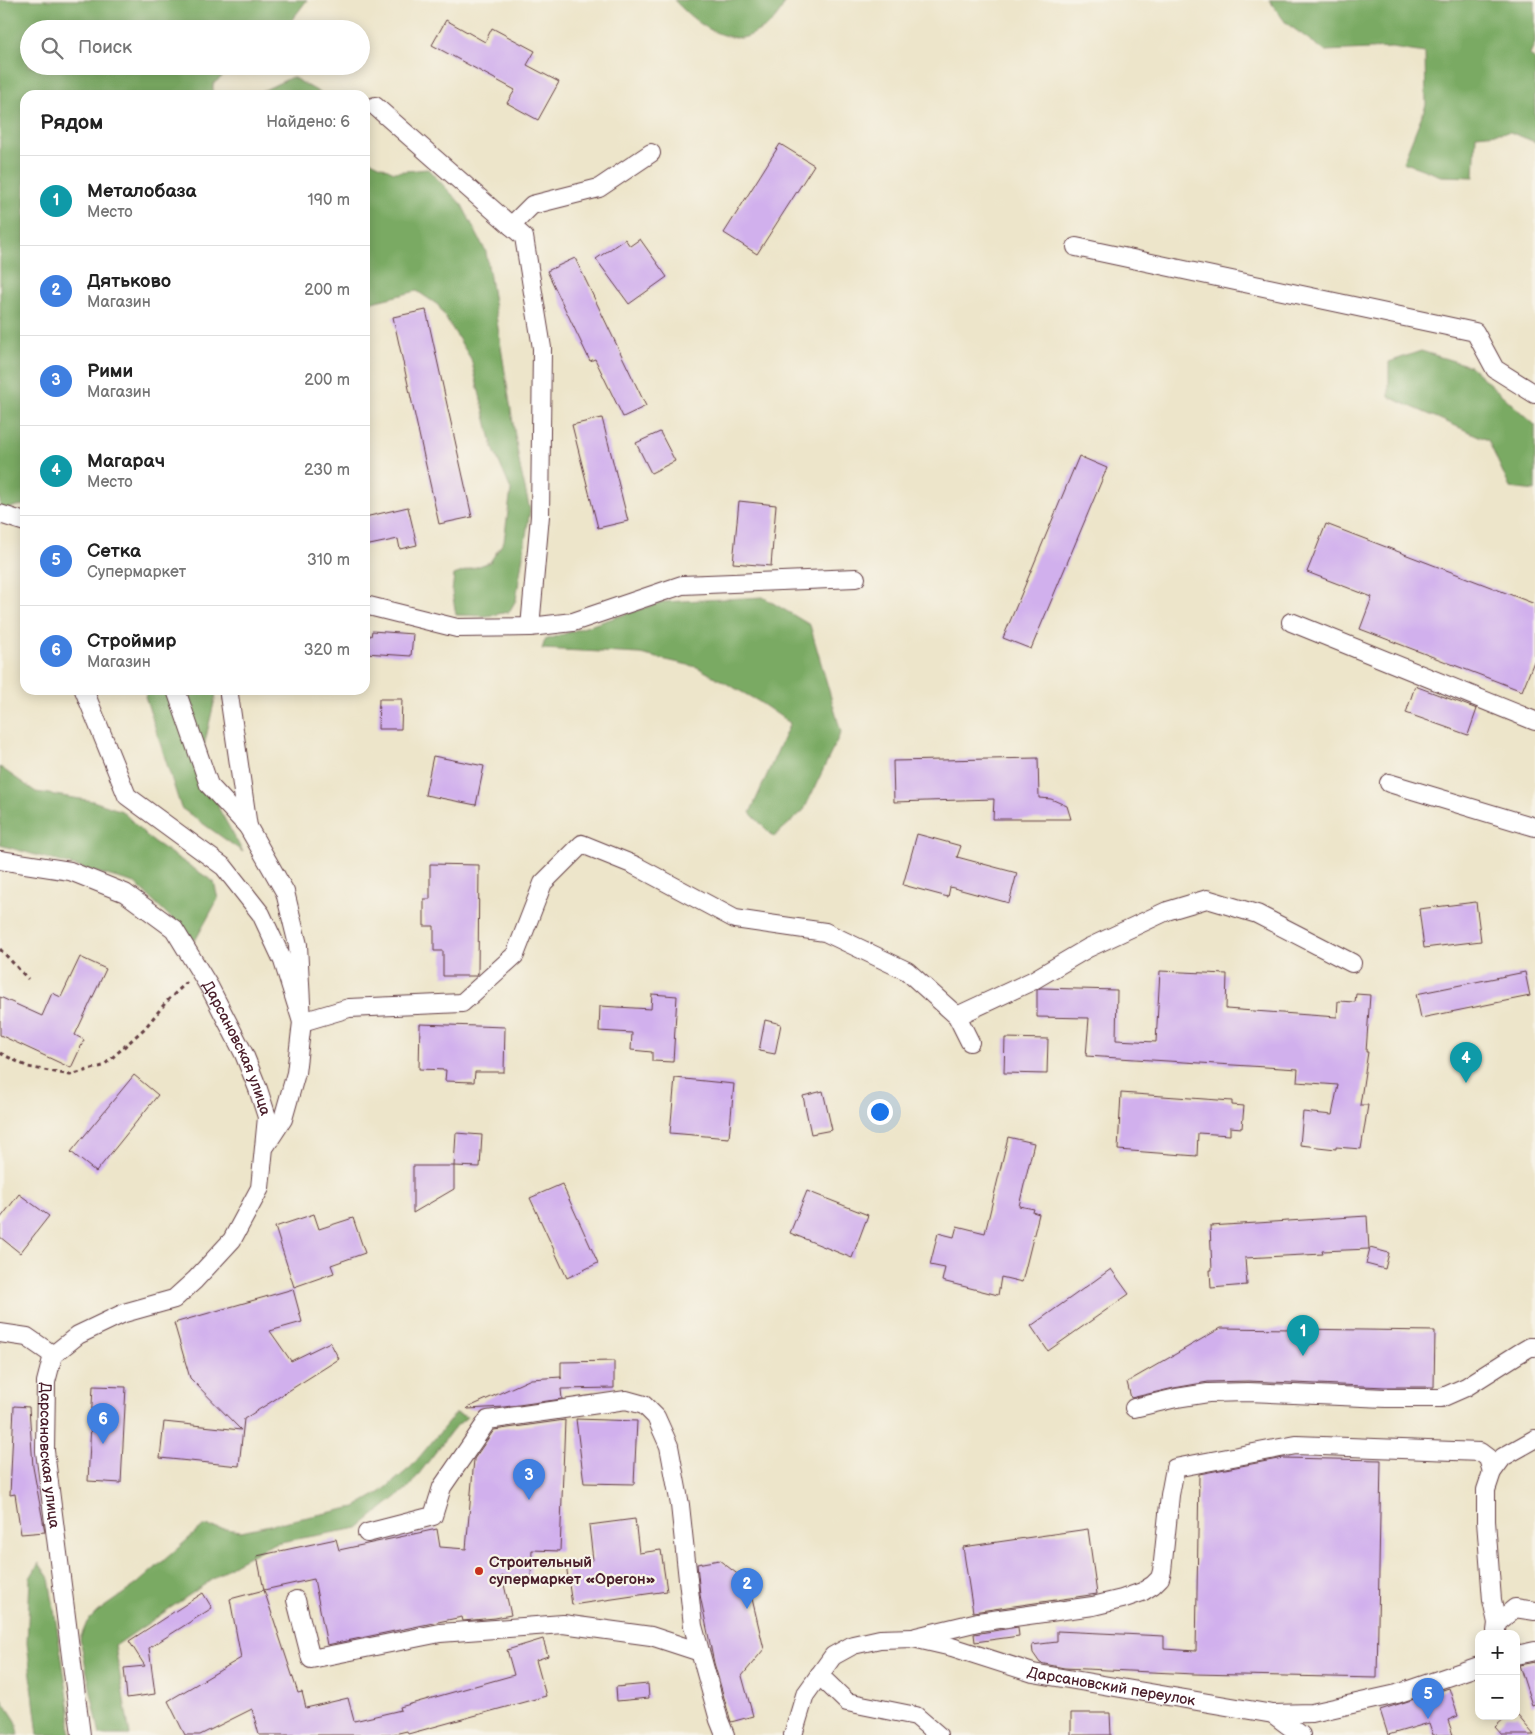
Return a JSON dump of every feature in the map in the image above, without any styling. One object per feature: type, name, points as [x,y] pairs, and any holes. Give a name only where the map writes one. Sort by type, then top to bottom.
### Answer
[{"type":"street","points":[[374,106],[524,237],[542,348],[540,516],[530,627]]},
{"type":"street","points":[[511,226],[532,205],[599,188],[651,152]]},
{"type":"street","points":[[1076,247],[1475,332],[1495,369],[1535,394]]},
{"type":"street","points":[[0,514],[20,520]]},
{"type":"street","points":[[370,606],[457,628],[530,627],[573,622],[682,585],[856,578]]},
{"type":"street","points":[[1291,622],[1535,721]]},
{"type":"street","points":[[86,695],[127,796],[224,867],[261,914],[283,961],[302,1022]]},
{"type":"street","points":[[178,695],[209,785],[248,827],[285,892],[298,945],[302,1022],[296,1073],[283,1118],[264,1148]]},
{"type":"street","points":[[229,695],[248,827]]},
{"type":"street","points":[[1390,783],[1535,827]]},
{"type":"street","points":[[302,1022],[349,1008],[462,1003],[515,955],[543,883],[582,844],[634,865],[735,919],[825,932],[907,971],[956,1016],[970,1042]]},
{"type":"street","name":"Дарсановская улица","points":[[0,860],[70,870],[125,893],[174,929],[199,970],[244,1054],[267,1117],[260,1188],[232,1240],[174,1299],[124,1313],[78,1335],[53,1355],[46,1382],[45,1451],[81,1735]]},
{"type":"street","points":[[956,1016],[1032,980],[1088,948],[1167,910],[1207,899],[1257,914],[1352,963]]},
{"type":"street","points":[[0,1333],[27,1337],[53,1355]]},
{"type":"street","points":[[1134,1408],[1192,1396],[1248,1392],[1441,1398],[1466,1388],[1518,1354],[1535,1347]]},
{"type":"street","points":[[367,1533],[433,1516],[442,1487],[488,1420],[626,1400],[644,1405],[656,1417],[669,1446],[680,1505],[693,1626],[719,1720],[725,1735]]},
{"type":"street","points":[[1496,1628],[1486,1521],[1486,1490],[1492,1472],[1503,1457],[1535,1440]]},
{"type":"street","points":[[913,1638],[978,1622],[1108,1603],[1154,1586],[1160,1578],[1175,1468],[1296,1445],[1480,1452],[1488,1458],[1492,1472]]},
{"type":"street","points":[[296,1600],[311,1659],[440,1633],[563,1624],[651,1636],[700,1652]]},
{"type":"street","points":[[1496,1628],[1515,1608],[1535,1612]]},
{"type":"street","name":"Дарсановский переулок","points":[[793,1735],[805,1695],[833,1656],[853,1645],[880,1640],[913,1638],[952,1647],[1033,1673],[1273,1714],[1312,1713],[1397,1694],[1475,1667]]},
{"type":"street","points":[[1520,1655],[1535,1651]]},
{"type":"street","points":[[819,1675],[847,1702],[916,1716],[938,1735]]},
{"type":"street","points":[[1273,1714],[1301,1735]]},
{"type":"path","points":[[0,949],[28,979]]},
{"type":"path","points":[[0,1053],[28,1067],[70,1074],[103,1066],[145,1028],[167,1001],[199,970]]},
{"type":"green space","points":[[0,0],[307,0],[292,20],[20,20],[20,75],[224,75],[213,84],[213,90],[20,90],[20,506],[0,511]]},
{"type":"green space","points":[[674,0],[786,0],[781,10],[767,26],[749,36],[740,38],[712,31],[688,14]]},
{"type":"green space","points":[[1269,0],[1535,0],[1535,43],[1530,55],[1535,60],[1535,142],[1510,132],[1476,135],[1474,177],[1441,176],[1403,162],[1426,105],[1425,53],[1392,48],[1325,51],[1286,23]]},
{"type":"green space","points":[[292,77],[315,90],[264,90]]},
{"type":"green space","points":[[370,160],[394,172],[428,169],[462,205],[486,252],[520,467],[530,510],[516,600],[509,612],[487,616],[456,615],[452,592],[454,575],[490,562],[504,541],[511,490],[493,448],[471,359],[438,305],[417,291],[370,301]]},
{"type":"green space","points":[[1421,351],[1470,366],[1535,425],[1535,491],[1510,488],[1488,440],[1389,397],[1389,362]]},
{"type":"green space","points":[[763,597],[810,625],[841,732],[804,810],[774,837],[750,813],[790,723],[758,701],[697,667],[640,654],[542,649],[545,640],[663,602]]},
{"type":"green space","points":[[216,695],[204,746],[219,809],[243,852],[181,808],[145,696]]},
{"type":"green space","points":[[0,767],[36,792],[93,801],[122,811],[151,840],[214,882],[218,899],[195,941],[135,883],[0,845]]},
{"type":"green space","points":[[456,1413],[467,1417],[453,1429],[409,1487],[358,1528],[275,1543],[236,1563],[115,1646],[130,1735],[100,1735],[80,1639],[87,1622],[97,1612],[137,1584],[203,1526],[241,1531],[355,1507],[381,1492],[411,1467]]},
{"type":"green space","points":[[39,1563],[49,1578],[70,1710],[70,1735],[38,1735],[27,1643],[30,1578]]},
{"type":"green space","points":[[0,1696],[16,1721],[19,1735],[0,1735]]},
{"type":"building","points":[[446,20],[485,42],[492,28],[535,51],[527,65],[559,82],[538,120],[507,103],[515,90],[432,45]]},
{"type":"building","points":[[780,144],[814,165],[757,254],[724,233]]},
{"type":"building","points":[[625,239],[630,246],[640,239],[667,277],[629,304],[596,259]]},
{"type":"building","points":[[575,258],[646,406],[623,417],[595,359],[590,361],[547,271]]},
{"type":"building","points":[[426,310],[472,517],[439,524],[393,317]]},
{"type":"building","points":[[602,418],[628,521],[598,528],[572,425]]},
{"type":"building","points":[[660,432],[675,461],[651,473],[636,443]]},
{"type":"building","points":[[1079,456],[1107,468],[1031,649],[1003,638]]},
{"type":"building","points":[[739,501],[776,505],[771,566],[733,563]]},
{"type":"building","points":[[408,507],[417,545],[400,549],[398,539],[370,545],[370,516]]},
{"type":"building","points":[[1326,524],[1535,604],[1535,659],[1522,691],[1360,629],[1372,597],[1307,572]]},
{"type":"building","points":[[372,631],[413,634],[411,656],[370,653]]},
{"type":"building","points":[[1415,686],[1477,709],[1468,735],[1406,713]]},
{"type":"building","points":[[379,699],[402,699],[401,729],[378,729]]},
{"type":"building","points":[[433,756],[484,766],[476,805],[425,795]]},
{"type":"building","points":[[1038,758],[1039,798],[1051,799],[1067,806],[1071,819],[993,819],[994,799],[894,802],[893,761]]},
{"type":"building","points":[[917,834],[961,846],[957,857],[1017,873],[1009,903],[950,887],[948,897],[903,885]]},
{"type":"building","points":[[430,864],[479,865],[478,974],[476,976],[443,976],[443,951],[434,951],[434,926],[424,926],[424,899],[430,899]]},
{"type":"building","points":[[1476,902],[1481,941],[1424,948],[1419,909]]},
{"type":"building","points":[[80,957],[106,969],[75,1035],[84,1040],[71,1068],[0,1035],[0,997],[42,1016],[52,993],[61,997]]},
{"type":"building","points":[[1160,971],[1227,974],[1226,1009],[1337,1017],[1338,1001],[1355,1002],[1356,994],[1370,995],[1366,1052],[1368,1052],[1360,1105],[1368,1105],[1361,1149],[1336,1147],[1336,1149],[1300,1145],[1303,1112],[1332,1115],[1338,1085],[1297,1082],[1298,1069],[1086,1056],[1089,1018],[1037,1017],[1037,990],[1040,988],[1117,990],[1116,1040],[1156,1042]]},
{"type":"building","points":[[1525,972],[1530,996],[1421,1018],[1416,994]]},
{"type":"building","points":[[652,994],[677,996],[673,1062],[652,1061],[652,1052],[631,1050],[632,1033],[599,1031],[600,1006],[651,1009]]},
{"type":"building","points":[[765,1020],[781,1024],[775,1054],[759,1051]]},
{"type":"building","points":[[420,1024],[505,1027],[504,1072],[475,1072],[474,1082],[445,1081],[446,1070],[419,1069]]},
{"type":"building","points":[[1005,1038],[1048,1039],[1047,1074],[1004,1073]]},
{"type":"building","points":[[134,1075],[158,1095],[96,1172],[71,1152]]},
{"type":"building","points":[[675,1078],[734,1084],[729,1138],[670,1133]]},
{"type":"building","points":[[823,1091],[832,1130],[811,1134],[803,1096]]},
{"type":"building","points":[[1121,1093],[1232,1101],[1232,1105],[1244,1106],[1242,1128],[1230,1127],[1230,1135],[1198,1133],[1197,1156],[1118,1150]]},
{"type":"building","points":[[456,1133],[482,1135],[480,1167],[454,1166]]},
{"type":"building","points":[[1008,1137],[1034,1143],[1019,1206],[1034,1209],[1033,1212],[1039,1214],[1022,1282],[1001,1277],[998,1295],[942,1281],[945,1268],[930,1265],[938,1233],[954,1237],[957,1226],[985,1233]]},
{"type":"building","points":[[413,1166],[454,1166],[454,1189],[413,1213]]},
{"type":"building","points":[[562,1184],[598,1263],[567,1278],[530,1198]]},
{"type":"building","points":[[807,1191],[868,1215],[852,1258],[790,1233]]},
{"type":"building","points":[[19,1194],[49,1216],[20,1253],[0,1237],[0,1219]]},
{"type":"building","points":[[314,1214],[319,1229],[353,1218],[365,1253],[331,1265],[334,1273],[294,1287],[275,1227]]},
{"type":"building","points":[[1367,1216],[1369,1249],[1322,1251],[1323,1254],[1245,1258],[1247,1285],[1211,1288],[1210,1226]]},
{"type":"building","points":[[1370,1248],[1389,1253],[1385,1269],[1366,1264]]},
{"type":"building","points":[[1111,1269],[1129,1294],[1048,1351],[1031,1326]]},
{"type":"building","points":[[293,1289],[302,1322],[270,1331],[291,1361],[330,1342],[339,1359],[244,1419],[239,1466],[160,1458],[164,1422],[241,1430],[190,1378],[174,1323]]},
{"type":"building","points":[[1221,1328],[1435,1331],[1434,1387],[1386,1387],[1248,1381],[1208,1382],[1131,1398],[1127,1382]]},
{"type":"building","points":[[614,1361],[614,1388],[561,1389],[562,1399],[504,1407],[467,1408],[531,1379],[561,1377],[561,1362]]},
{"type":"building","points":[[93,1386],[126,1387],[121,1483],[88,1481]]},
{"type":"building","points":[[14,1406],[29,1407],[33,1467],[45,1532],[21,1534],[15,1494],[10,1495]]},
{"type":"building","points":[[576,1419],[637,1421],[634,1484],[584,1483]]},
{"type":"building","points":[[565,1420],[560,1551],[532,1550],[531,1577],[502,1576],[511,1615],[463,1621],[462,1617],[327,1645],[314,1579],[264,1590],[257,1556],[336,1539],[339,1550],[437,1529],[440,1547],[466,1549],[474,1459],[494,1430]]},
{"type":"building","points":[[1283,1458],[1381,1460],[1377,1678],[1194,1674],[1064,1668],[1040,1663],[1033,1653],[1032,1645],[1057,1642],[1057,1631],[1164,1636],[1164,1649],[1196,1651],[1199,1474]]},
{"type":"building","points":[[635,1519],[639,1553],[661,1550],[667,1591],[572,1605],[566,1564],[593,1560],[589,1525]]},
{"type":"building","points":[[1088,1529],[1097,1594],[973,1612],[963,1547]]},
{"type":"building","points":[[719,1560],[748,1582],[764,1649],[742,1676],[753,1716],[731,1722],[714,1663],[700,1595],[697,1564]]},
{"type":"building","points":[[264,1590],[298,1693],[302,1692],[306,1708],[348,1698],[354,1721],[401,1710],[400,1707],[514,1675],[507,1650],[543,1639],[548,1656],[536,1660],[546,1696],[408,1734],[407,1731],[390,1735],[259,1735],[252,1709],[200,1735],[185,1735],[168,1701],[241,1658],[230,1599]]},
{"type":"building","points":[[203,1593],[212,1608],[149,1648],[155,1694],[127,1698],[124,1668],[145,1666],[129,1641]]},
{"type":"building","points":[[1018,1627],[1019,1636],[975,1642],[974,1634]]},
{"type":"building","points":[[1535,1662],[1535,1704],[1532,1705],[1520,1665]]},
{"type":"building","points":[[648,1684],[649,1698],[617,1701],[616,1687]]},
{"type":"building","points":[[1449,1688],[1458,1716],[1448,1720],[1453,1735],[1433,1735],[1429,1723],[1388,1735],[1380,1710]]},
{"type":"building","points":[[1071,1713],[1110,1713],[1111,1735],[1071,1735]]},
{"type":"building","points":[[1520,1718],[1534,1735],[1502,1735],[1495,1727],[1503,1720],[1520,1720]]},
{"type":"place","name":"Магарач","points":[[1466,1083]]},
{"type":"place","name":"Металобаза","points":[[1303,1356]]},
{"type":"place","name":"Строймир","points":[[103,1444]]},
{"type":"place","name":"Рими","points":[[529,1500]]},
{"type":"place","name":"Строительный супермаркет «Орегон»","points":[[479,1571]]},
{"type":"place","name":"Дятьково","points":[[747,1609]]},
{"type":"place","name":"Сетка","points":[[1428,1719]]}]
